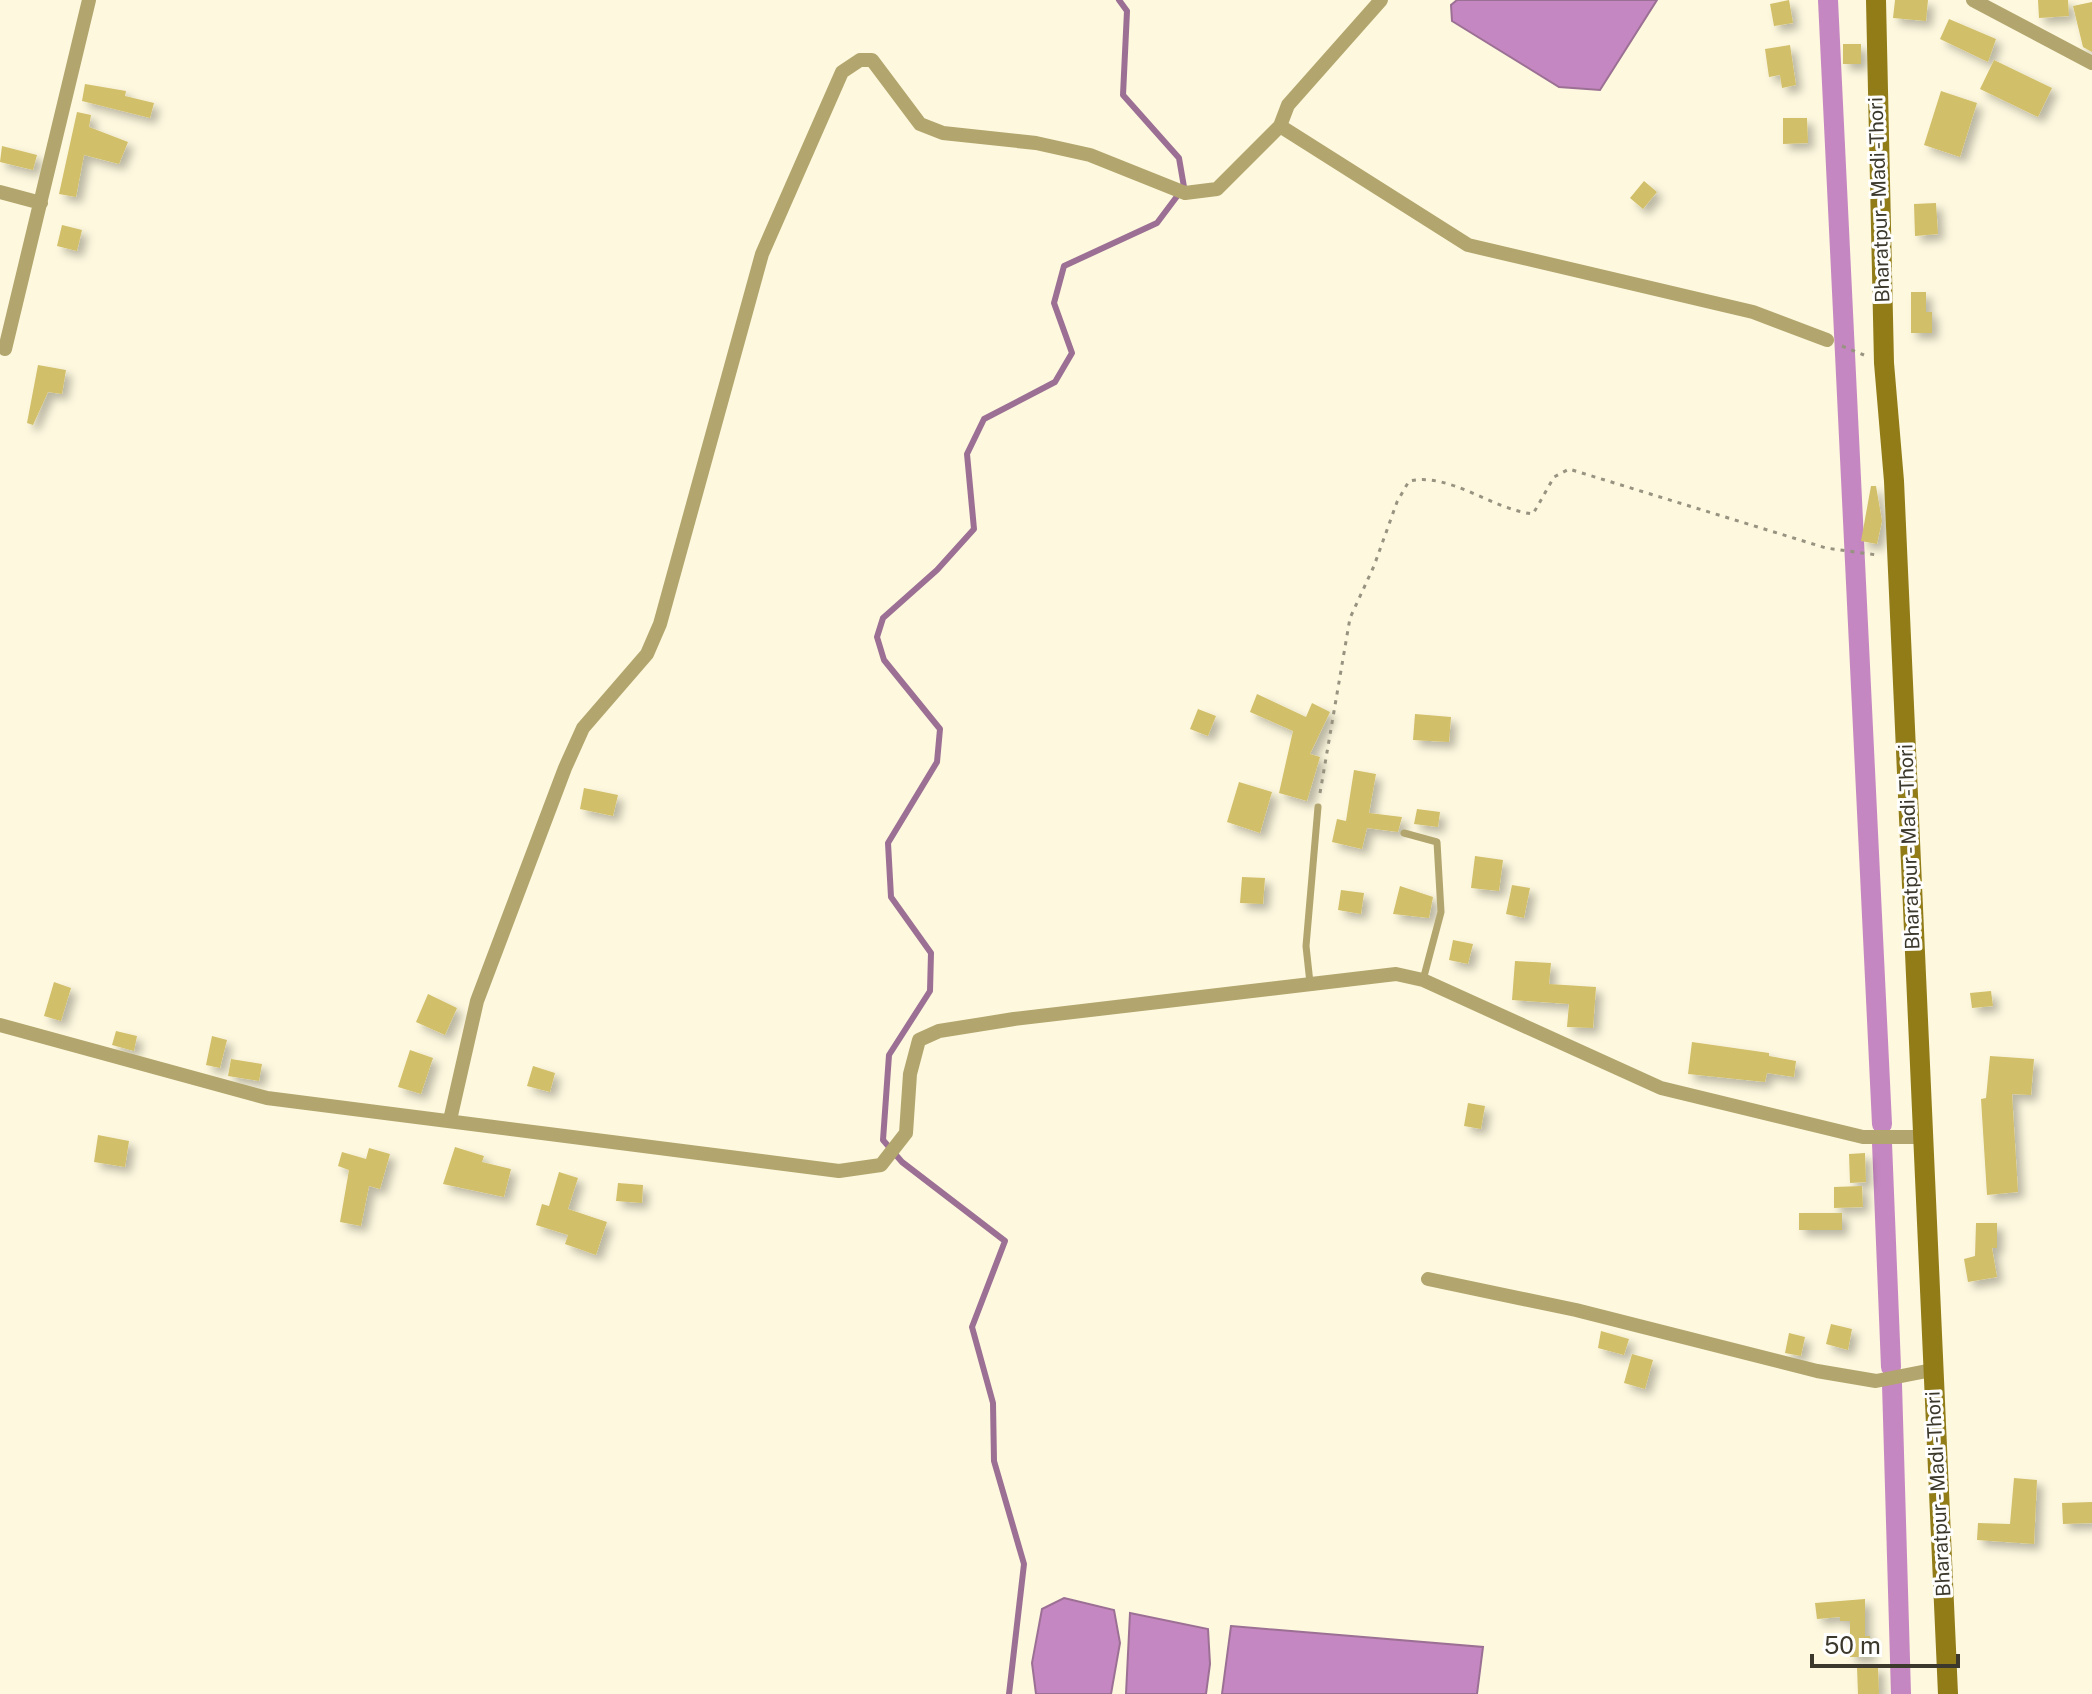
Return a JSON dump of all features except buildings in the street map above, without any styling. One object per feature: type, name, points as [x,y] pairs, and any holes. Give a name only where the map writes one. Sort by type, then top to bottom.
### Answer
[{"type":"main road","name":"Bharatpur - Madi -Thori","points":[[1876,0],[1884,363],[1895,497],[1948,1694]]},
{"type":"street","points":[[5,349],[89,0]]},
{"type":"street","points":[[450,1120],[477,1001],[565,768],[583,728],[647,654],[660,624],[762,254],[842,72],[860,60],[872,60],[920,124],[943,133],[1036,143],[1090,155],[1185,193],[1217,189],[1280,126],[1288,105],[1381,0]]},
{"type":"street","points":[[1973,0],[2092,63]]},
{"type":"street","points":[[1280,126],[1468,245],[1753,312],[1827,340]]},
{"type":"street","points":[[0,192],[41,203]]},
{"type":"street","points":[[0,1025],[267,1098],[839,1171],[881,1165],[906,1133],[910,1074],[919,1040],[939,1031],[1396,974],[1423,980],[1661,1088],[1863,1137],[1922,1137]]},
{"type":"street","points":[[1428,1279],[1576,1310],[1817,1371],[1876,1381],[1932,1370]]},
{"type":"lane","points":[[1310,983],[1306,946],[1318,807]]},
{"type":"lane","points":[[1404,833],[1437,842],[1441,912],[1423,980]]},
{"type":"path","points":[[1827,340],[1866,356]]},
{"type":"path","points":[[1318,807],[1350,618],[1409,481],[1427,477],[1513,512],[1533,514],[1554,477],[1569,469],[1826,548],[1872,556]]},
{"type":"shaded area","points":[[1457,0],[1657,0],[1600,90],[1559,87],[1452,21],[1451,5]]},
{"type":"shaded area","points":[[1064,1598],[1114,1610],[1120,1643],[1111,1694],[1036,1694],[1032,1663],[1042,1609]]},
{"type":"shaded area","points":[[1130,1613],[1208,1629],[1210,1664],[1206,1694],[1126,1694]]},
{"type":"shaded area","points":[[1231,1626],[1483,1647],[1477,1694],[1222,1694]]},
{"type":"waterway","points":[[1009,1694],[1024,1564],[994,1461],[993,1403],[972,1327],[1005,1241],[902,1162],[883,1140],[889,1055],[930,991],[931,953],[891,897],[888,843],[937,762],[940,729],[884,660],[877,637],[883,618],[937,570],[974,529],[967,454],[984,419],[1055,382],[1072,353],[1054,303],[1064,266],[1157,223],[1184,187],[1179,158],[1123,95],[1127,11],[1119,0]]},
{"type":"waterway","points":[[1828,0],[1882,1124]]},
{"type":"waterway","points":[[1882,1143],[1891,1367]]},
{"type":"waterway","points":[[1892,1384],[1901,1694]]}]
